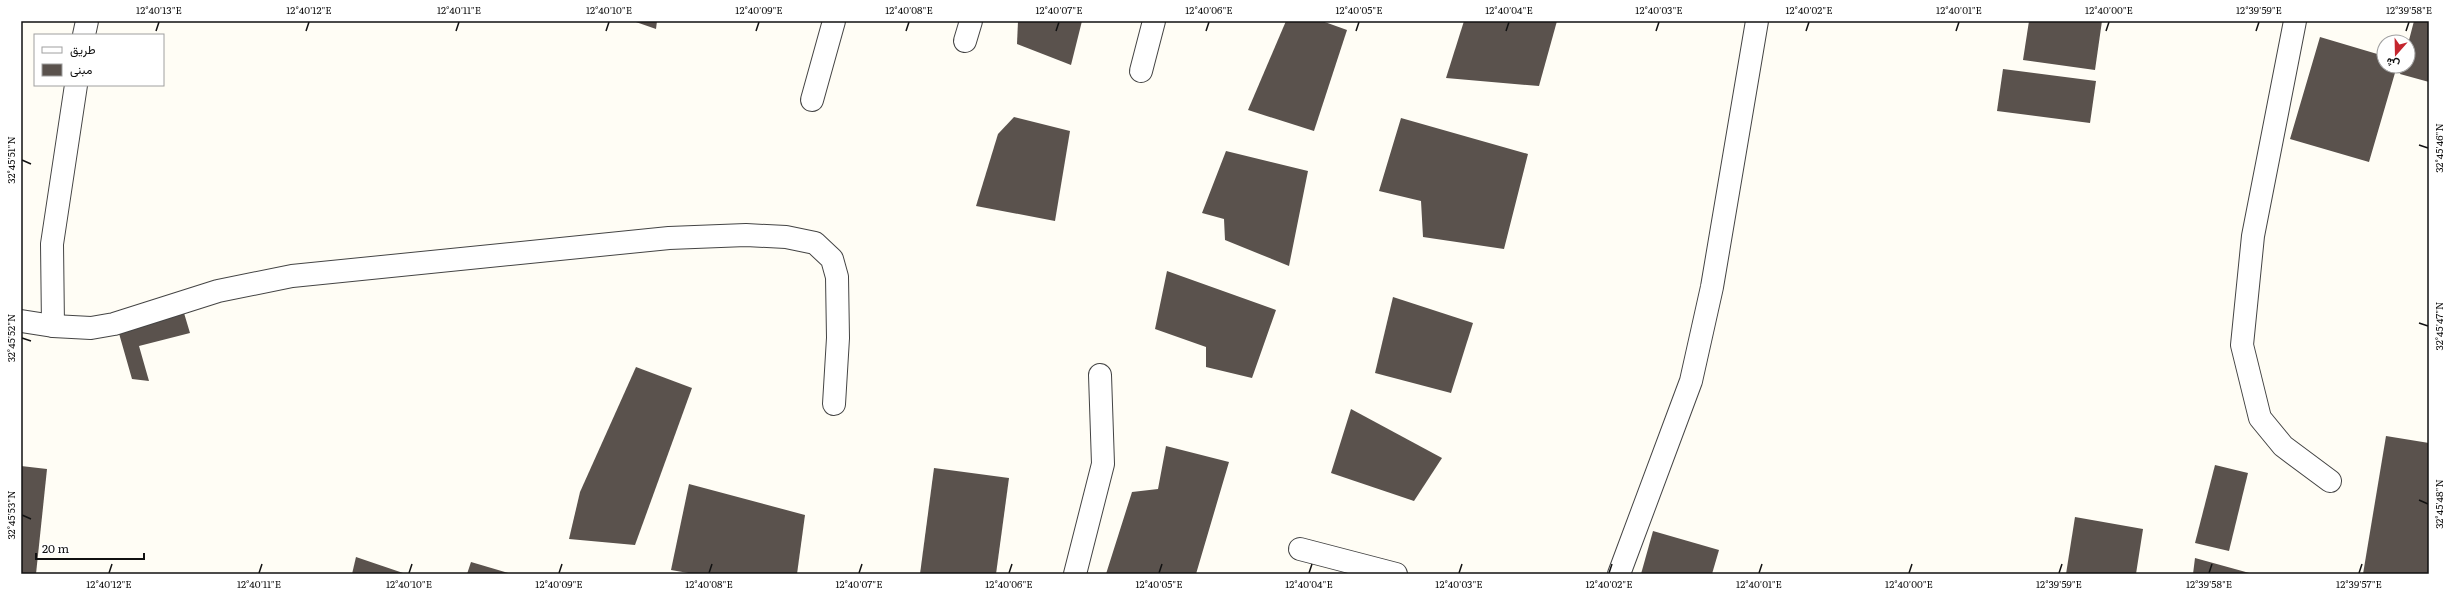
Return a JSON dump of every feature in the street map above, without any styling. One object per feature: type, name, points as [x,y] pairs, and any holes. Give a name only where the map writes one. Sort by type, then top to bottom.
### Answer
[{"type":"street","points":[[84,34],[87,21]]},
{"type":"street","points":[[812,100],[834,21]]},
{"type":"street","points":[[1141,71],[1154,21]]},
{"type":"street","points":[[1619,574],[1691,381],[1712,287],[1757,21]]},
{"type":"street","points":[[2295,21],[2253,236],[2242,345],[2260,418],[2283,446],[2330,481]]},
{"type":"street","points":[[53,326],[52,244],[76,86]]},
{"type":"street","points":[[21,321],[53,326],[91,328],[114,324],[218,291],[292,276],[669,238],[746,235],[786,237],[815,243],[832,259],[837,277],[838,338],[834,404]]},
{"type":"street","points":[[1075,574],[1103,464],[1100,375]]},
{"type":"street","points":[[1300,548],[1396,574]]},
{"type":"building","points":[[633,21],[657,21],[656,29]]},
{"type":"building","points":[[1018,21],[1082,21],[1071,65],[1017,44]]},
{"type":"building","points":[[1286,21],[1322,21],[1347,30],[1314,131],[1248,110]]},
{"type":"building","points":[[1464,21],[1557,21],[1539,86],[1446,78]]},
{"type":"building","points":[[2029,21],[2102,21],[2095,70],[2023,60]]},
{"type":"building","points":[[2414,21],[2429,21],[2429,82],[2400,74],[2416,74],[2416,34],[2411,34]]},
{"type":"building","points":[[2320,37],[2376,54],[2376,74],[2395,74],[2369,162],[2290,139]]},
{"type":"building","points":[[2003,69],[2096,81],[2090,123],[1997,111]]},
{"type":"building","points":[[1014,117],[1070,131],[1055,221],[976,206],[998,134]]},
{"type":"building","points":[[1401,118],[1528,154],[1504,249],[1423,237],[1421,201],[1379,191]]},
{"type":"building","points":[[1226,151],[1308,171],[1289,266],[1225,240],[1224,219],[1202,213]]},
{"type":"building","points":[[1167,271],[1276,310],[1252,378],[1206,367],[1206,347],[1155,329]]},
{"type":"building","points":[[1393,297],[1473,323],[1451,393],[1375,373]]},
{"type":"building","points":[[184,313],[190,333],[139,346],[149,381],[132,379],[118,330]]},
{"type":"building","points":[[636,367],[692,388],[635,545],[569,539],[580,492]]},
{"type":"building","points":[[1351,409],[1442,458],[1414,501],[1331,473]]},
{"type":"building","points":[[2386,436],[2429,443],[2429,574],[2363,574]]},
{"type":"building","points":[[1166,446],[1229,462],[1196,574],[1106,574],[1132,492],[1158,489]]},
{"type":"building","points":[[2215,465],[2248,473],[2229,551],[2195,543]]},
{"type":"building","points":[[21,466],[47,469],[36,574],[21,574]]},
{"type":"building","points":[[934,468],[1009,478],[996,574],[920,574]]},
{"type":"building","points":[[689,484],[805,515],[797,574],[694,574],[671,570]]},
{"type":"building","points":[[2075,517],[2143,529],[2136,574],[2066,574]]},
{"type":"building","points":[[1653,531],[1719,550],[1712,574],[1641,574]]},
{"type":"building","points":[[356,557],[406,574],[352,574]]},
{"type":"building","points":[[2195,558],[2253,574],[2193,574]]},
{"type":"building","points":[[471,562],[512,574],[467,574]]}]
